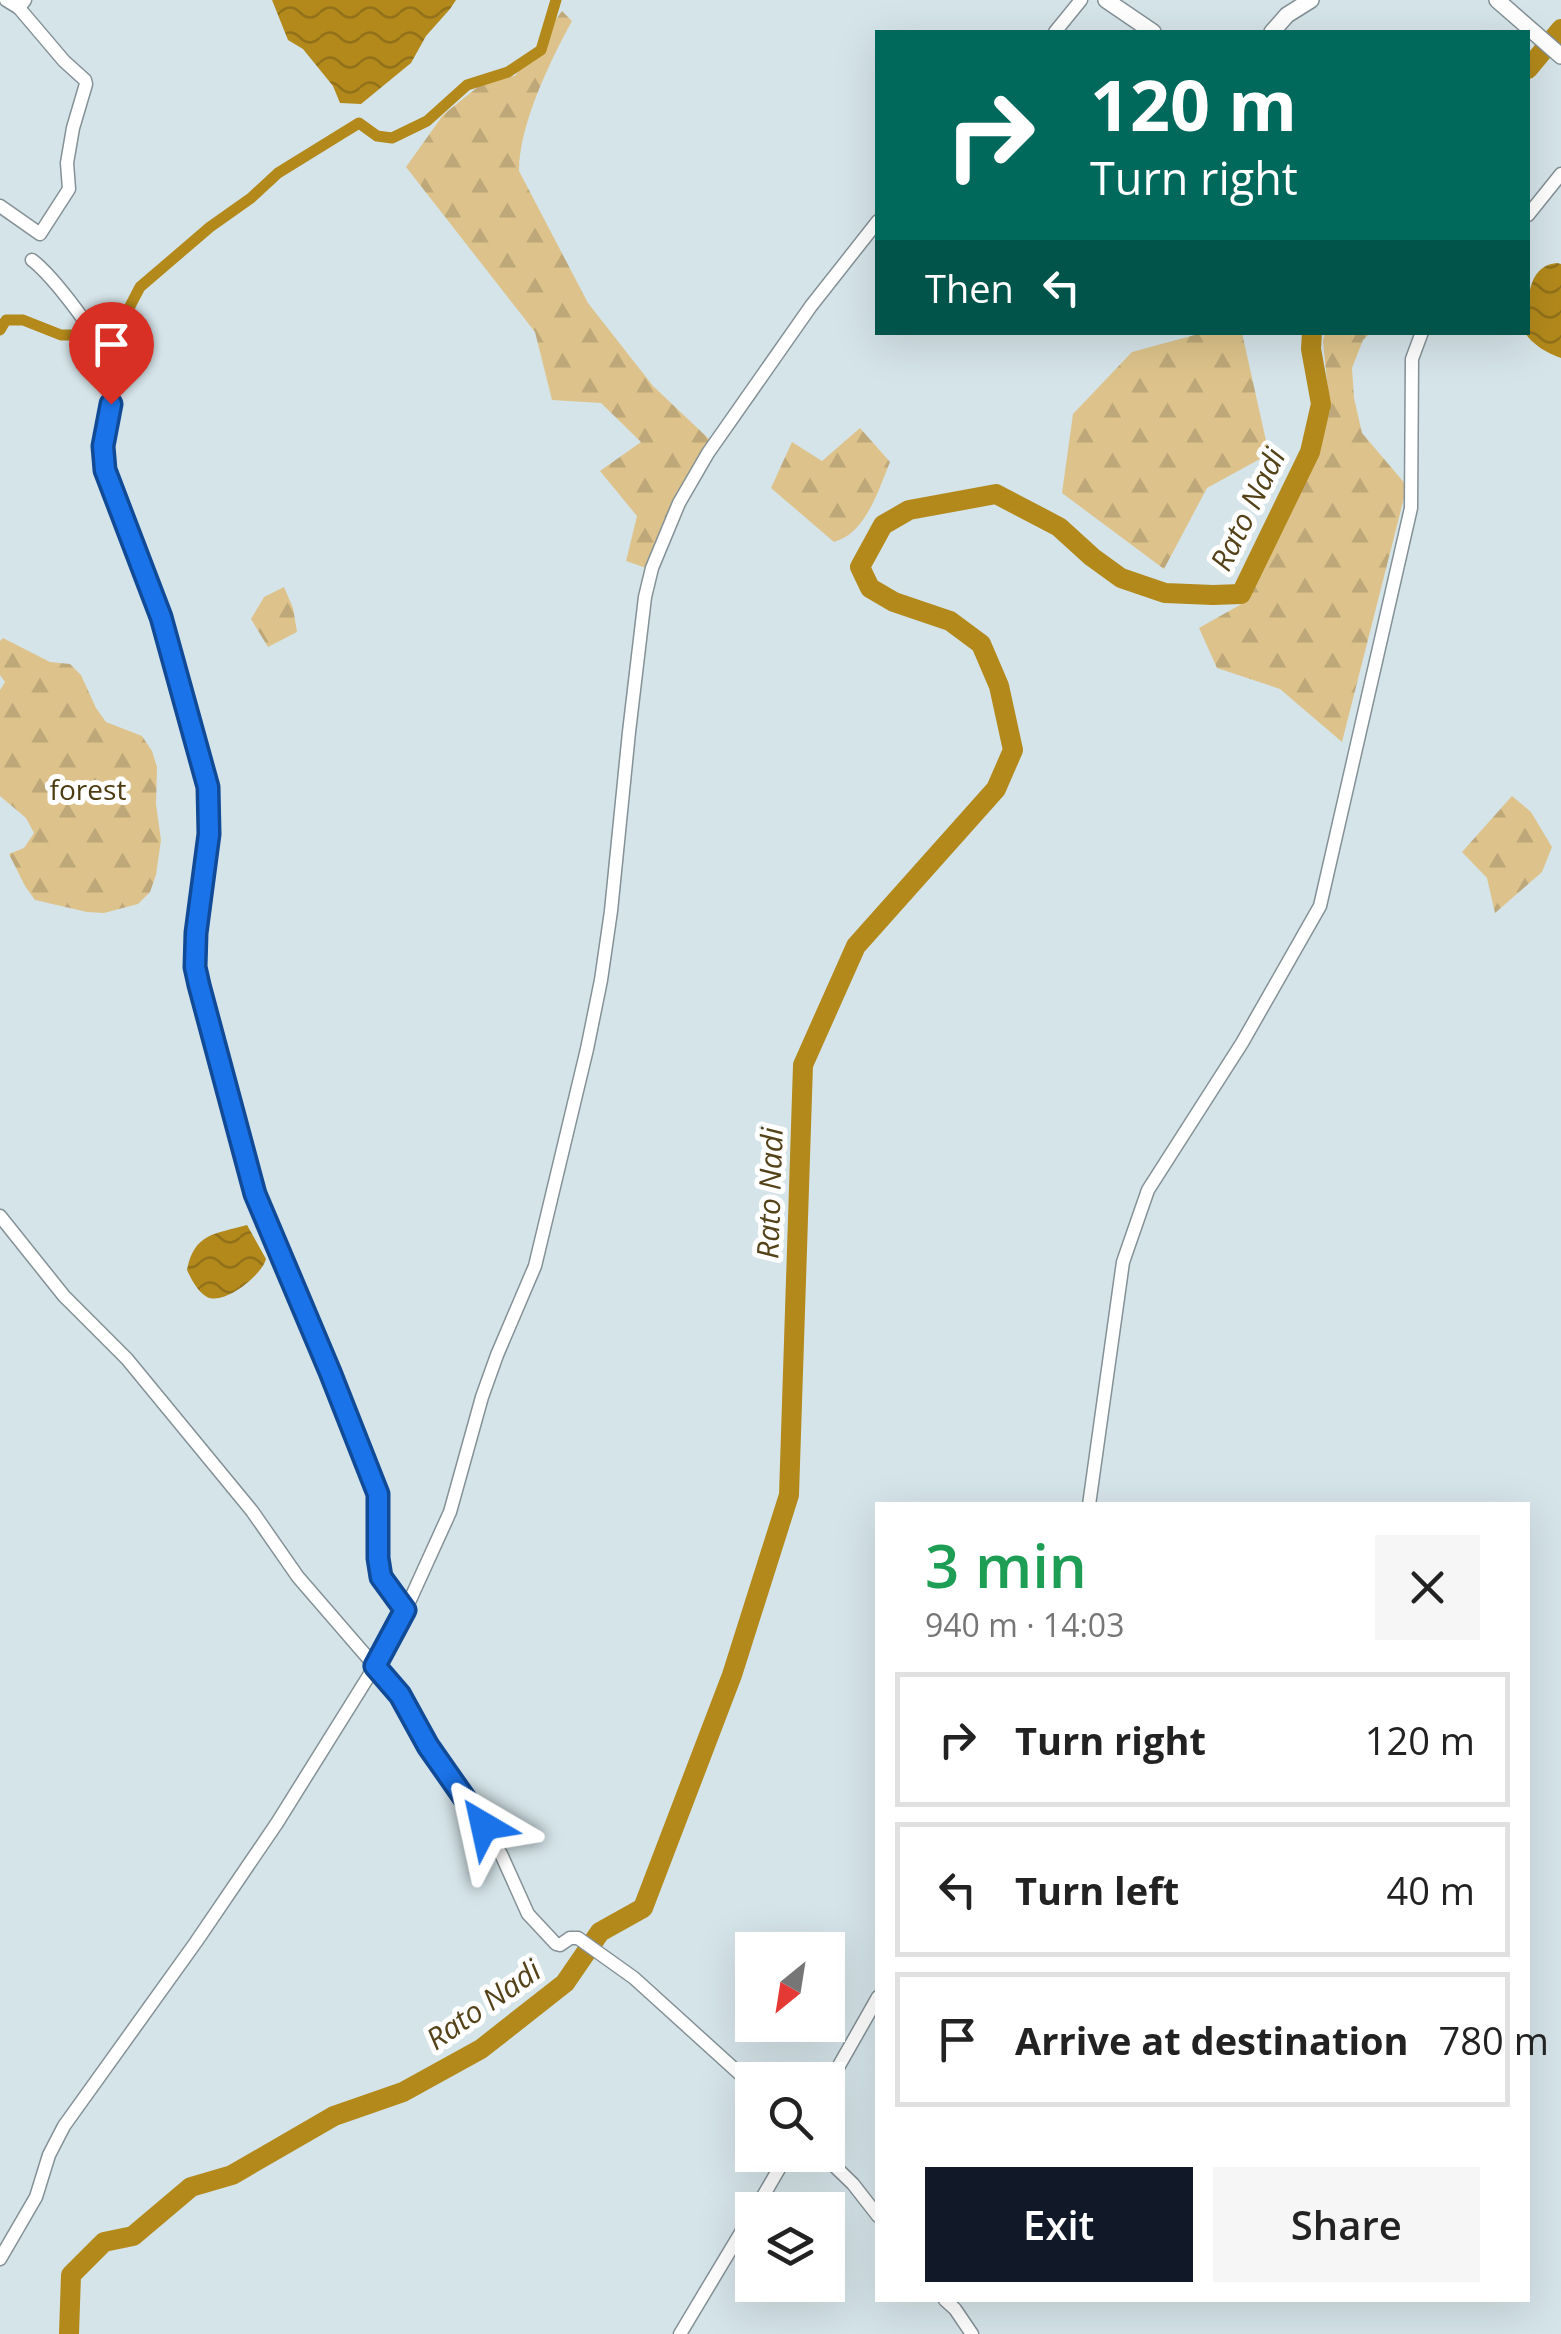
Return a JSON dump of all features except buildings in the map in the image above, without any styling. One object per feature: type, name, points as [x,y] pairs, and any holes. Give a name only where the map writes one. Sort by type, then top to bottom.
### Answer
[{"type":"street","points":[[0,206],[40,234],[69,189],[66,163],[86,84],[22,4],[6,0]]},
{"type":"street","points":[[1058,30],[1081,0]]},
{"type":"street","points":[[1106,0],[1151,30]]},
{"type":"street","points":[[1274,30],[1311,0]]},
{"type":"street","points":[[1497,0],[1561,56]]},
{"type":"street","points":[[1530,213],[1561,174]]},
{"type":"street","points":[[0,2258],[36,2196],[48,2156],[64,2126],[277,1823],[375,1666],[450,1512],[482,1397],[535,1266],[601,980],[628,732],[652,568],[679,502],[701,464],[811,306],[875,225]]},
{"type":"street","points":[[32,260],[55,282],[110,363],[112,389],[102,457],[105,470],[161,617],[208,787],[209,834],[196,933],[199,985],[255,1194],[378,1494],[381,1577],[405,1610]]},
{"type":"street","points":[[1089,1502],[1123,1262],[1148,1190],[1242,1043],[1320,906],[1411,508],[1412,359],[1421,335]]},
{"type":"street","points":[[0,1216],[64,1296],[164,1402],[252,1511],[298,1577],[400,1695],[428,1746],[493,1840],[528,1914],[556,1944],[578,1938],[634,1978],[735,2070]]},
{"type":"street","points":[[841,2062],[875,2002]]},
{"type":"street","points":[[841,2172],[875,2212]]},
{"type":"street","points":[[684,2332],[735,2245]]},
{"type":"street","points":[[947,2302],[972,2334]]},
{"type":"green space","points":[[562,11],[572,21],[530,114],[519,171],[588,303],[653,386],[710,440],[649,569],[626,561],[637,516],[600,471],[641,442],[601,403],[552,400],[535,332],[406,167],[443,115],[489,78],[515,76]]},
{"type":"green space","points":[[1195,335],[1242,335],[1269,454],[1207,488],[1164,569],[1062,493],[1073,414],[1132,352]]},
{"type":"green space","points":[[1324,335],[1368,335],[1352,368],[1362,433],[1407,486],[1342,742],[1280,689],[1217,668],[1199,628],[1245,602],[1317,458],[1330,410]]},
{"type":"green space","points":[[860,428],[890,462],[863,520],[855,530],[834,542],[771,488],[792,442],[822,461]]},
{"type":"green space","points":[[284,587],[297,632],[268,647],[251,619],[264,597]]},
{"type":"green space","name":"forest","points":[[3,638],[50,662],[70,664],[81,675],[106,722],[142,736],[152,751],[157,767],[156,804],[161,840],[150,892],[138,904],[104,913],[87,912],[35,900],[25,886],[9,854],[24,848],[34,833],[26,818],[0,796]]},
{"type":"green space","points":[[1512,796],[1531,812],[1552,847],[1542,872],[1495,913],[1487,878],[1462,852]]},
{"type":"water","points":[[272,0],[456,0],[426,36],[411,63],[361,104],[340,103],[333,86],[303,49],[288,40]]},
{"type":"water","points":[[1561,264],[1561,358],[1527,335],[1530,335],[1530,290],[1533,280],[1546,266]]},
{"type":"water","points":[[247,1225],[266,1259],[263,1266],[232,1293],[214,1299],[207,1297],[187,1270],[195,1249],[216,1233]]},
{"type":"waterway","points":[[0,330],[6,320],[23,320],[61,335],[102,335],[128,310],[140,287],[278,173],[359,123],[377,136],[392,138],[427,121],[467,85],[508,72],[541,50],[556,0]]},
{"type":"waterway","name":"Rato Nadi","points":[[1530,67],[1561,29]]},
{"type":"waterway","name":"Rato Nadi","points":[[69,2334],[71,2275],[104,2242],[133,2236],[191,2187],[232,2175],[334,2116],[403,2092],[481,2049],[565,1983],[600,1932],[643,1908],[732,1675],[789,1495],[803,1065],[856,946],[996,789],[1013,750],[999,686],[981,644],[950,621],[894,602],[870,588],[860,567],[883,525],[909,510],[996,494],[1059,527],[1121,578],[1165,593],[1241,594],[1310,452],[1321,404],[1312,335]]},
{"type":"route","points":[[111,404],[102,457],[105,470],[161,617],[208,787],[209,834],[196,933],[199,985],[255,1194],[378,1494],[381,1577],[405,1610],[375,1666],[400,1695],[428,1746],[484,1826]]}]
